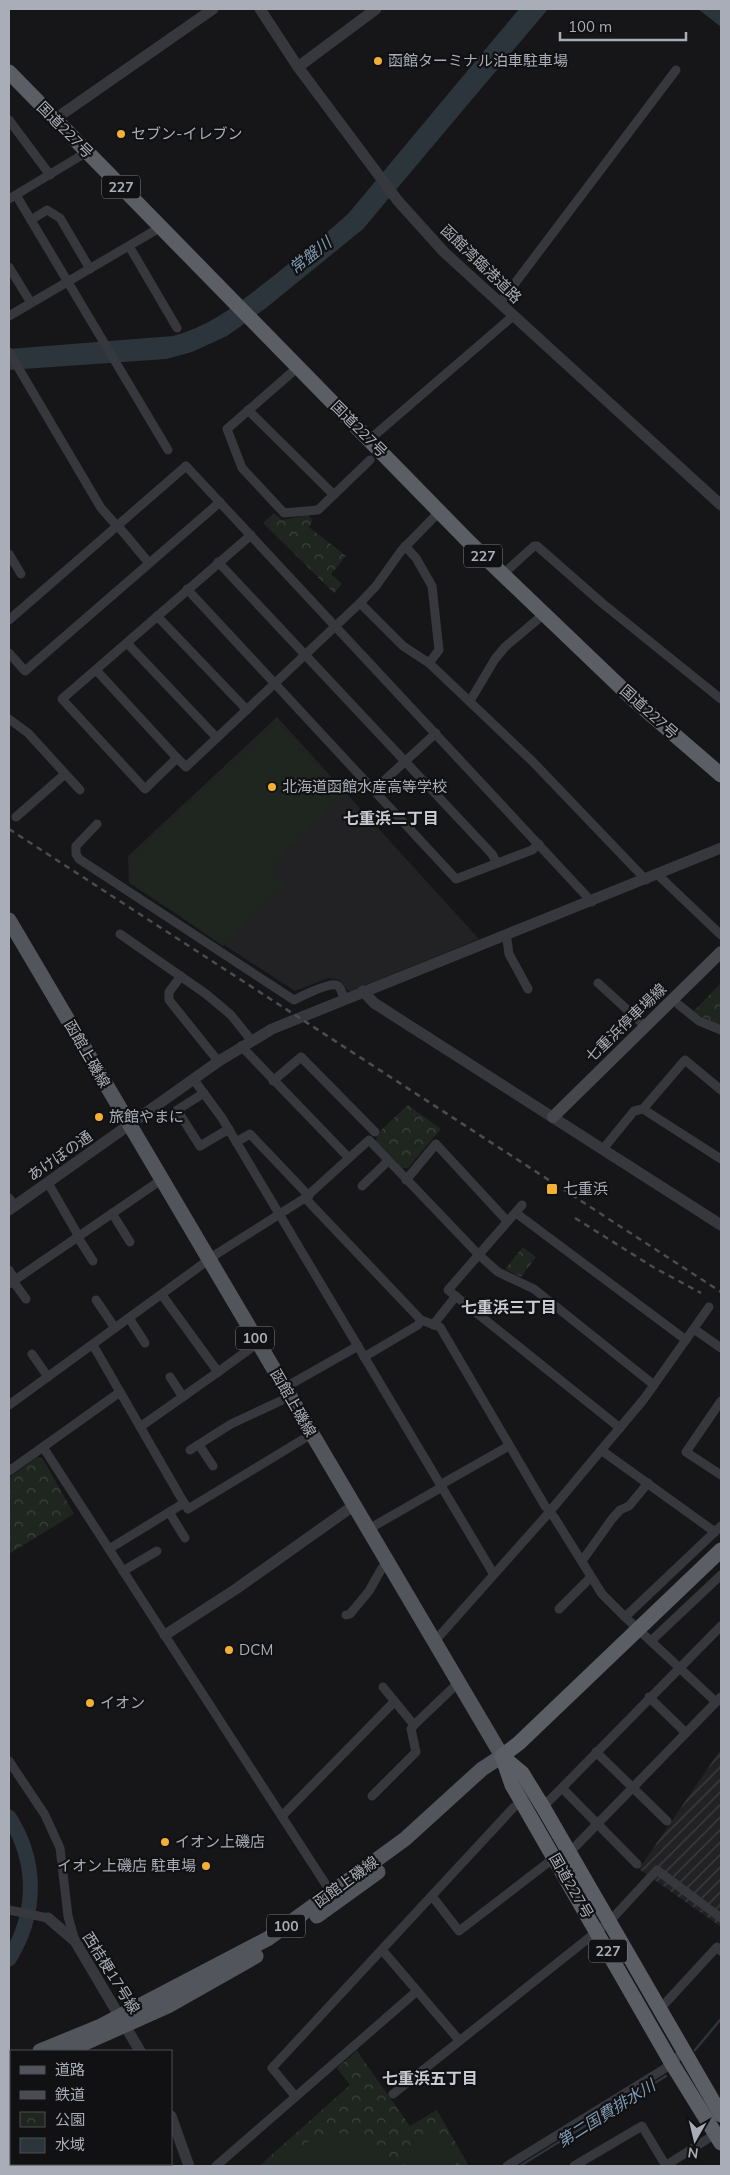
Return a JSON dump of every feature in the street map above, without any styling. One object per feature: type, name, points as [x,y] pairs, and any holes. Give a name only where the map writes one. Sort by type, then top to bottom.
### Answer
[{"type":"highway","name":"国道227号","points":[[9,72],[502,575],[633,699],[721,775]]},
{"type":"highway","points":[[502,1756],[519,1743],[721,1550]]},
{"type":"highway","name":"国道227号","points":[[502,1756],[522,1773],[543,1806],[721,2115]]},
{"type":"highway","name":"国道227号","points":[[502,1756],[512,1785],[671,2062],[719,2136]]},
{"type":"main road","name":"函館上磯線","points":[[9,920],[502,1756]]},
{"type":"main road","name":"七重浜停車場線","points":[[553,1117],[721,952]]},
{"type":"main road","name":"函館上磯線","points":[[69,2050],[269,1938],[332,1894],[405,1839],[482,1769],[502,1756]]},
{"type":"main road","name":"函館上磯線","points":[[43,2050],[168,2006],[268,1950],[342,1900],[414,1844],[488,1775],[502,1756]]},
{"type":"street","points":[[55,119],[213,9]]},
{"type":"street","name":"函館湾臨港道路","points":[[260,9],[298,68],[375,171],[398,201],[444,252],[721,505]]},
{"type":"street","points":[[298,68],[376,9]]},
{"type":"street","points":[[500,304],[676,70]]},
{"type":"street","points":[[9,120],[50,175]]},
{"type":"street","points":[[87,152],[13,197],[31,220],[168,450]]},
{"type":"street","points":[[31,220],[47,210],[60,218],[90,269]]},
{"type":"street","points":[[9,316],[161,227]]},
{"type":"street","points":[[129,246],[177,328]]},
{"type":"street","points":[[9,267],[31,304]]},
{"type":"street","points":[[369,440],[513,316]]},
{"type":"street","points":[[9,352],[101,508],[149,563]]},
{"type":"street","points":[[298,368],[227,429],[242,468],[284,513],[318,510],[370,460]]},
{"type":"street","points":[[248,410],[334,494]]},
{"type":"street","points":[[9,620],[186,466],[436,732],[592,902]]},
{"type":"street","points":[[9,653],[24,671],[220,502]]},
{"type":"street","points":[[96,670],[186,767],[360,603],[376,586],[405,546],[440,511]]},
{"type":"street","points":[[177,758],[145,788],[62,699],[251,535]]},
{"type":"street","points":[[405,546],[416,558],[432,586],[439,650],[429,663]]},
{"type":"street","points":[[502,575],[534,546],[537,546],[602,603],[721,699]]},
{"type":"street","points":[[9,554],[21,574]]},
{"type":"street","points":[[218,562],[492,854],[497,863]]},
{"type":"street","points":[[187,589],[456,879],[532,850],[539,844]]},
{"type":"street","points":[[360,603],[404,646],[429,663],[532,761],[646,880]]},
{"type":"street","points":[[470,701],[491,664],[505,648],[544,614]]},
{"type":"street","points":[[158,616],[247,710]]},
{"type":"street","points":[[127,643],[217,738]]},
{"type":"street","points":[[9,719],[28,733],[80,790]]},
{"type":"street","points":[[374,790],[436,732]]},
{"type":"street","points":[[16,817],[65,774]]},
{"type":"street","points":[[97,824],[76,846],[76,854],[79,859],[294,1000],[329,985],[339,987],[344,998]]},
{"type":"street","name":"あけぼの通","points":[[11,1205],[48,1183],[246,1043],[344,998],[592,902],[721,848]]},
{"type":"street","points":[[658,875],[721,935]]},
{"type":"street","points":[[120,934],[181,976],[231,1015],[246,1043],[273,1081],[349,1158]]},
{"type":"street","points":[[507,940],[509,954],[528,989]]},
{"type":"street","points":[[181,976],[169,992],[169,1000],[218,1061]]},
{"type":"street","points":[[598,983],[645,1026]]},
{"type":"street","points":[[363,991],[374,1003],[721,1225]]},
{"type":"street","points":[[678,1005],[699,1021],[721,1030]]},
{"type":"street","points":[[273,1081],[301,1057],[375,1132]]},
{"type":"street","points":[[603,1149],[634,1111],[643,1109],[685,1060],[721,1090]]},
{"type":"street","points":[[194,1080],[229,1129],[493,1573]]},
{"type":"street","points":[[204,1093],[177,1110],[200,1146],[229,1129]]},
{"type":"street","points":[[643,1109],[721,1159]]},
{"type":"street","points":[[236,1142],[250,1134],[420,1320],[440,1327],[510,1446],[602,1594],[638,1629],[719,1699],[570,1852]]},
{"type":"street","points":[[9,1405],[209,1260],[307,1197],[368,1140],[478,1254],[498,1272],[534,1289],[654,1385]]},
{"type":"street","points":[[406,1180],[436,1144],[507,1221]]},
{"type":"street","points":[[362,1186],[388,1161]]},
{"type":"street","points":[[12,1282],[78,1235],[161,1180]]},
{"type":"street","points":[[48,1183],[93,1261]]},
{"type":"street","points":[[522,1205],[448,1290],[620,1428]]},
{"type":"street","points":[[112,1213],[130,1242]]},
{"type":"street","points":[[516,1213],[686,1340]]},
{"type":"street","points":[[9,1270],[12,1282],[26,1299]]},
{"type":"street","points":[[162,1295],[218,1372]]},
{"type":"street","points":[[434,1325],[456,1296]]},
{"type":"street","points":[[96,1300],[115,1328]]},
{"type":"street","points":[[434,1642],[493,1573],[550,1511],[620,1428],[654,1385],[709,1307]]},
{"type":"street","points":[[129,1318],[146,1343]]},
{"type":"street","points":[[364,1357],[418,1324],[420,1320]]},
{"type":"street","points":[[694,1329],[721,1348]]},
{"type":"street","points":[[140,1427],[258,1343]]},
{"type":"street","points":[[93,1345],[188,1509],[305,1438]]},
{"type":"street","points":[[190,1450],[287,1392],[358,1346]]},
{"type":"street","points":[[32,1354],[48,1377]]},
{"type":"street","points":[[170,1377],[183,1397]]},
{"type":"street","points":[[9,1471],[120,1392]]},
{"type":"street","points":[[720,1407],[686,1452],[721,1475]]},
{"type":"street","points":[[199,1445],[212,1466]]},
{"type":"street","points":[[367,1530],[510,1446]]},
{"type":"street","points":[[43,1447],[332,1894]]},
{"type":"street","points":[[601,1450],[718,1529],[625,1617]]},
{"type":"street","points":[[582,1561],[612,1519],[620,1510],[629,1506],[648,1483]]},
{"type":"street","points":[[109,1549],[184,1503]]},
{"type":"street","points":[[165,1635],[353,1506]]},
{"type":"street","points":[[169,1512],[185,1538]]},
{"type":"street","points":[[123,1571],[157,1551]]},
{"type":"street","points":[[346,1615],[350,1614],[369,1591],[382,1568]]},
{"type":"street","points":[[652,1640],[721,1575]]},
{"type":"street","points":[[559,1609],[592,1577]]},
{"type":"street","points":[[543,1806],[721,1626]]},
{"type":"street","points":[[372,1796],[416,1752],[411,1729],[414,1725],[458,1683]]},
{"type":"street","points":[[383,1687],[414,1725]]},
{"type":"street","points":[[649,1697],[686,1733]]},
{"type":"street","points":[[282,1815],[394,1702]]},
{"type":"street","points":[[596,1752],[667,1821]]},
{"type":"street","points":[[9,1761],[45,1815],[60,1848],[68,1916],[75,1941]]},
{"type":"street","points":[[562,1788],[637,1864]]},
{"type":"street","points":[[295,2096],[272,2068],[383,1951],[514,1807]]},
{"type":"street","points":[[432,1896],[459,1931],[554,1858]]},
{"type":"street","points":[[392,2094],[610,1921],[656,1870],[721,1918]]},
{"type":"street","points":[[9,1910],[48,1918]]},
{"type":"street","name":"西桔梗17号線","points":[[48,1918],[75,1941],[139,2050]]},
{"type":"street","points":[[659,2010],[717,1948],[721,1951]]},
{"type":"street","points":[[383,1951],[459,2040]]},
{"type":"street","points":[[216,2166],[417,1992]]},
{"type":"street","points":[[507,2166],[664,2069],[684,2051]]},
{"type":"street","points":[[172,2119],[189,2166]]},
{"type":"street","points":[[574,2166],[587,2163],[642,2126],[666,2166],[719,2136]]},
{"type":"shaded area","name":"北海道函館水産高等学校","points":[[277,717],[479,939],[349,992],[340,980],[329,978],[295,991],[129,883],[128,856]]},
{"type":"shaded area","points":[[721,1749],[721,1927],[639,1869]]},
{"type":"green space","points":[[274,513],[282,520],[308,515],[313,520],[309,527],[346,556],[331,574],[342,584],[334,593],[263,523]]},
{"type":"green space","points":[[278,722],[344,795],[270,866],[287,884],[223,946],[132,883],[131,856]]},
{"type":"green space","points":[[721,983],[721,1027],[693,1012]]},
{"type":"green space","points":[[408,1105],[441,1129],[408,1168],[402,1168],[376,1141],[377,1134]]},
{"type":"green space","points":[[523,1247],[536,1257],[521,1277],[505,1269]]},
{"type":"green space","points":[[37,1457],[43,1459],[74,1514],[9,1554],[9,1478]]},
{"type":"green space","points":[[357,2051],[410,2126],[437,2110],[469,2166],[259,2166],[350,2085],[337,2068]]},
{"type":"green space","points":[[340,2134],[364,2139],[378,2147],[394,2166],[271,2166],[272,2163],[315,2138]]},
{"type":"green space","points":[[437,2135],[457,2166],[405,2166],[400,2158]]},
{"type":"water","points":[[519,9],[548,9],[363,229],[266,308],[227,336],[192,352],[166,359],[9,370],[9,349],[173,336],[213,320],[236,304],[281,270],[348,214]]},
{"type":"water","points":[[698,9],[721,9],[721,27]]},
{"type":"waterway","name":"常盤川","points":[[9,1817],[25,1852],[30,1888],[25,1924],[9,1959]]},
{"type":"waterway","name":"第二国費排水川","points":[[695,2050],[721,2019]]},
{"type":"waterway","name":"第二国費排水川","points":[[520,2166],[666,2076]]},
{"type":"railway","points":[[9,829],[721,1292]]},
{"type":"railway","points":[[575,1218],[653,1267],[701,1293]]},
{"type":"place","name":"函館ターミナル泊車駐車場","points":[[378,61]]},
{"type":"place","name":"セブン-イレブン","points":[[121,134]]},
{"type":"place","name":"北海道函館水産高等学校","points":[[272,787]]},
{"type":"place","name":"旅館やまに","points":[[99,1117]]},
{"type":"place","name":"七重浜","points":[[552,1189]]},
{"type":"place","name":"DCM","points":[[229,1650]]},
{"type":"place","name":"イオン","points":[[90,1703]]},
{"type":"place","name":"イオン上磯店","points":[[165,1842]]},
{"type":"place","name":"イオン上磯店 駐車場","points":[[206,1866]]},
{"type":"district","name":"七重浜二丁目","points":[[391,818]]},
{"type":"district","name":"七重浜三丁目","points":[[509,1307]]},
{"type":"district","name":"七重浜五丁目","points":[[430,2078]]}]
